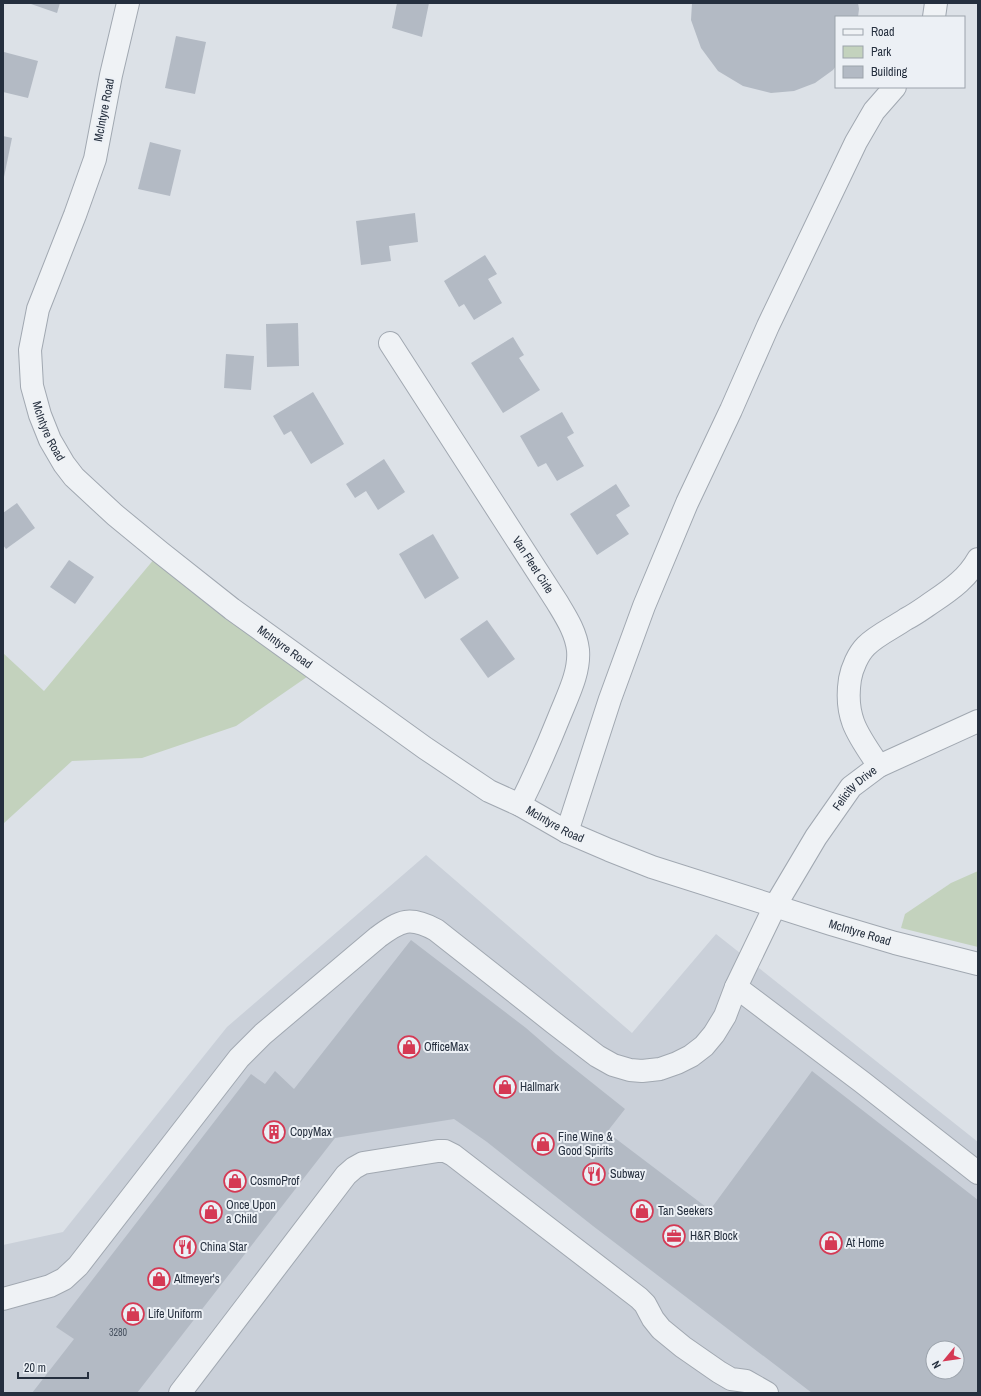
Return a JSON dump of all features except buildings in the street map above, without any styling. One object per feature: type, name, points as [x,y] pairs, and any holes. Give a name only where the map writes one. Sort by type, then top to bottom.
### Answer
[{"type":"street","name":"McIntyre Road","points":[[128,3],[111,75],[95,159],[38,309],[30,350],[32,386],[40,415],[50,440],[64,464],[82,485],[160,552],[232,608],[425,748],[489,791],[520,805],[567,832],[652,867],[895,943],[978,964]]},
{"type":"street","points":[[934,16],[936,3]]},
{"type":"street","points":[[567,832],[610,699],[644,606],[687,503],[839,176],[874,111],[894,88]]},
{"type":"street","name":"Van Fleet Cirle","points":[[390,343],[568,620],[578,649],[578,660],[572,684],[549,743],[520,805]]},
{"type":"street","points":[[879,766],[859,735],[849,712],[848,693],[851,673],[858,657],[865,647],[878,637],[954,587],[973,568],[978,559]]},
{"type":"street","name":"Felicity Drive","points":[[3,1299],[50,1286],[64,1278],[78,1266],[239,1058],[263,1034],[378,937],[400,922],[413,921],[424,924],[436,930],[554,1024],[597,1056],[613,1065],[630,1070],[642,1071],[665,1067],[691,1056],[704,1046],[714,1034],[725,1016],[736,987],[775,906],[816,837],[851,787],[879,766],[978,721]]},
{"type":"street","points":[[736,987],[862,1082],[978,1173]]},
{"type":"street","points":[[180,1393],[346,1175],[354,1168],[364,1163],[445,1151],[453,1155],[639,1298],[645,1304],[652,1320],[683,1347],[731,1379],[746,1381],[767,1393]]},
{"type":"shaded area","points":[[426,855],[632,1033],[716,934],[978,1142],[978,1393],[3,1393],[3,1245],[63,1232],[227,1027]]},
{"type":"green space","points":[[160,552],[317,670],[236,726],[142,758],[72,761],[3,824],[3,653],[44,691]]},
{"type":"green space","points":[[978,871],[978,947],[901,928],[905,914],[951,883]]},
{"type":"place","name":"OfficeMax","points":[[409,1047]]},
{"type":"place","name":"Hallmark","points":[[505,1087]]},
{"type":"place","name":"CopyMax","points":[[274,1132]]},
{"type":"place","name":"Fine Wine & Good Spirits","points":[[543,1144]]},
{"type":"place","name":"Subway","points":[[594,1174]]},
{"type":"place","name":"CosmoProf","points":[[235,1181]]},
{"type":"place","name":"Tan Seekers","points":[[642,1211]]},
{"type":"place","name":"Once Upon a Child","points":[[211,1212]]},
{"type":"place","name":"H&R Block","points":[[674,1236]]},
{"type":"place","name":"At Home","points":[[831,1243]]},
{"type":"place","name":"China Star","points":[[185,1247]]},
{"type":"place","name":"Altmeyer's","points":[[159,1279]]},
{"type":"place","name":"Life Uniform","points":[[133,1314]]}]
